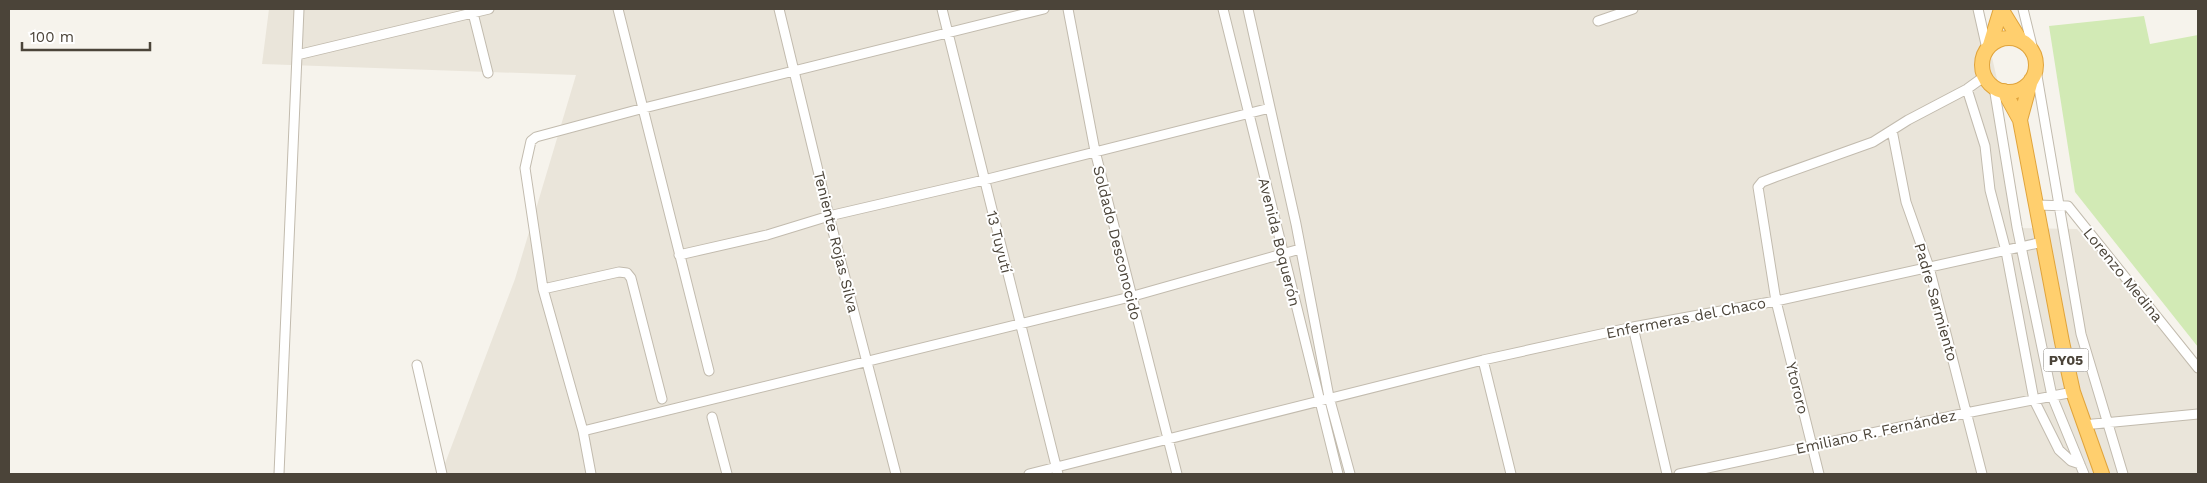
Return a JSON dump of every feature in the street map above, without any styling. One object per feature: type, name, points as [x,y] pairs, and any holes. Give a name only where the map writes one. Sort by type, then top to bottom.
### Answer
[{"type":"highway","points":[[1985,76],[1982,64],[2001,9]]},
{"type":"highway","points":[[2001,9],[2020,40],[2034,54]]},
{"type":"highway","points":[[1988,47],[2004,38],[2020,40]]},
{"type":"highway","name":"PY05","points":[[2020,120],[2034,75],[2034,54]]},
{"type":"highway","points":[[1999,89],[2019,90],[2034,75]]},
{"type":"highway","name":"PY05","points":[[1985,76],[1999,89],[2020,120],[2073,392],[2083,425],[2102,474]]},
{"type":"street","points":[[280,474],[299,9]]},
{"type":"street","points":[[297,55],[472,11],[490,9]]},
{"type":"street","points":[[618,9],[709,370]]},
{"type":"street","name":"Teniente Rojas Silva","points":[[779,9],[866,361],[896,474]]},
{"type":"street","name":"13 Tuyutí","points":[[942,9],[1057,471]]},
{"type":"street","points":[[591,474],[582,431],[543,289],[526,168],[530,141],[536,137],[644,108],[1044,9]]},
{"type":"street","name":"Soldado Desconocido","points":[[1068,9],[1095,151],[1130,297],[1177,474]]},
{"type":"street","name":"Avenida Boquerón","points":[[1223,9],[1282,255],[1338,474]]},
{"type":"street","name":"Avenida Boquerón","points":[[1248,9],[1300,249],[1329,397],[1350,474]]},
{"type":"street","points":[[1598,21],[1633,9]]},
{"type":"street","points":[[1978,9],[1988,47]]},
{"type":"street","points":[[2023,9],[2034,54]]},
{"type":"street","points":[[472,11],[488,73]]},
{"type":"street","points":[[2034,75],[2081,334],[2124,474]]},
{"type":"street","points":[[1892,130],[1967,89],[1985,76]]},
{"type":"street","points":[[1967,89],[1985,146],[1990,190],[2006,250],[2034,400],[2059,450],[2071,461],[2080,464]]},
{"type":"street","points":[[1999,89],[2021,247],[2052,396],[2084,474]]},
{"type":"street","points":[[679,255],[767,235],[830,216],[984,180],[1270,108]]},
{"type":"street","name":"Padre Sarmiento","points":[[1892,130],[1906,202],[1929,267],[1982,474]]},
{"type":"street","name":"Ytororo","points":[[1819,474],[1776,302],[1758,187],[1762,182],[1774,177],[1873,142],[1892,130]]},
{"type":"street","points":[[2037,205],[2059,206]]},
{"type":"street","name":"Lorenzo Medina","points":[[2059,206],[2068,206],[2198,368]]},
{"type":"street","name":"Enfermeras del Chaco","points":[[1029,474],[1057,471],[1168,439],[1329,397],[1483,360],[1633,327],[1776,302],[2043,242]]},
{"type":"street","points":[[582,431],[1020,325],[1130,297],[1300,249]]},
{"type":"street","points":[[543,289],[619,272],[627,273],[631,278],[662,398]]},
{"type":"street","points":[[1633,327],[1667,474]]},
{"type":"street","points":[[1483,360],[1511,474]]},
{"type":"street","points":[[417,365],[442,474]]},
{"type":"street","name":"Emiliano R. Fernández","points":[[1679,474],[2073,392]]},
{"type":"street","points":[[2083,425],[2198,414]]},
{"type":"street","points":[[712,418],[727,474]]},
{"type":"shaded area","points":[[269,9],[1981,9],[2002,101],[2014,228],[2077,229],[2198,364],[2198,474],[441,474],[515,279],[576,75],[262,64]]},
{"type":"green space","points":[[2144,16],[2150,44],[2198,35],[2198,347],[2075,192],[2049,26]]}]
